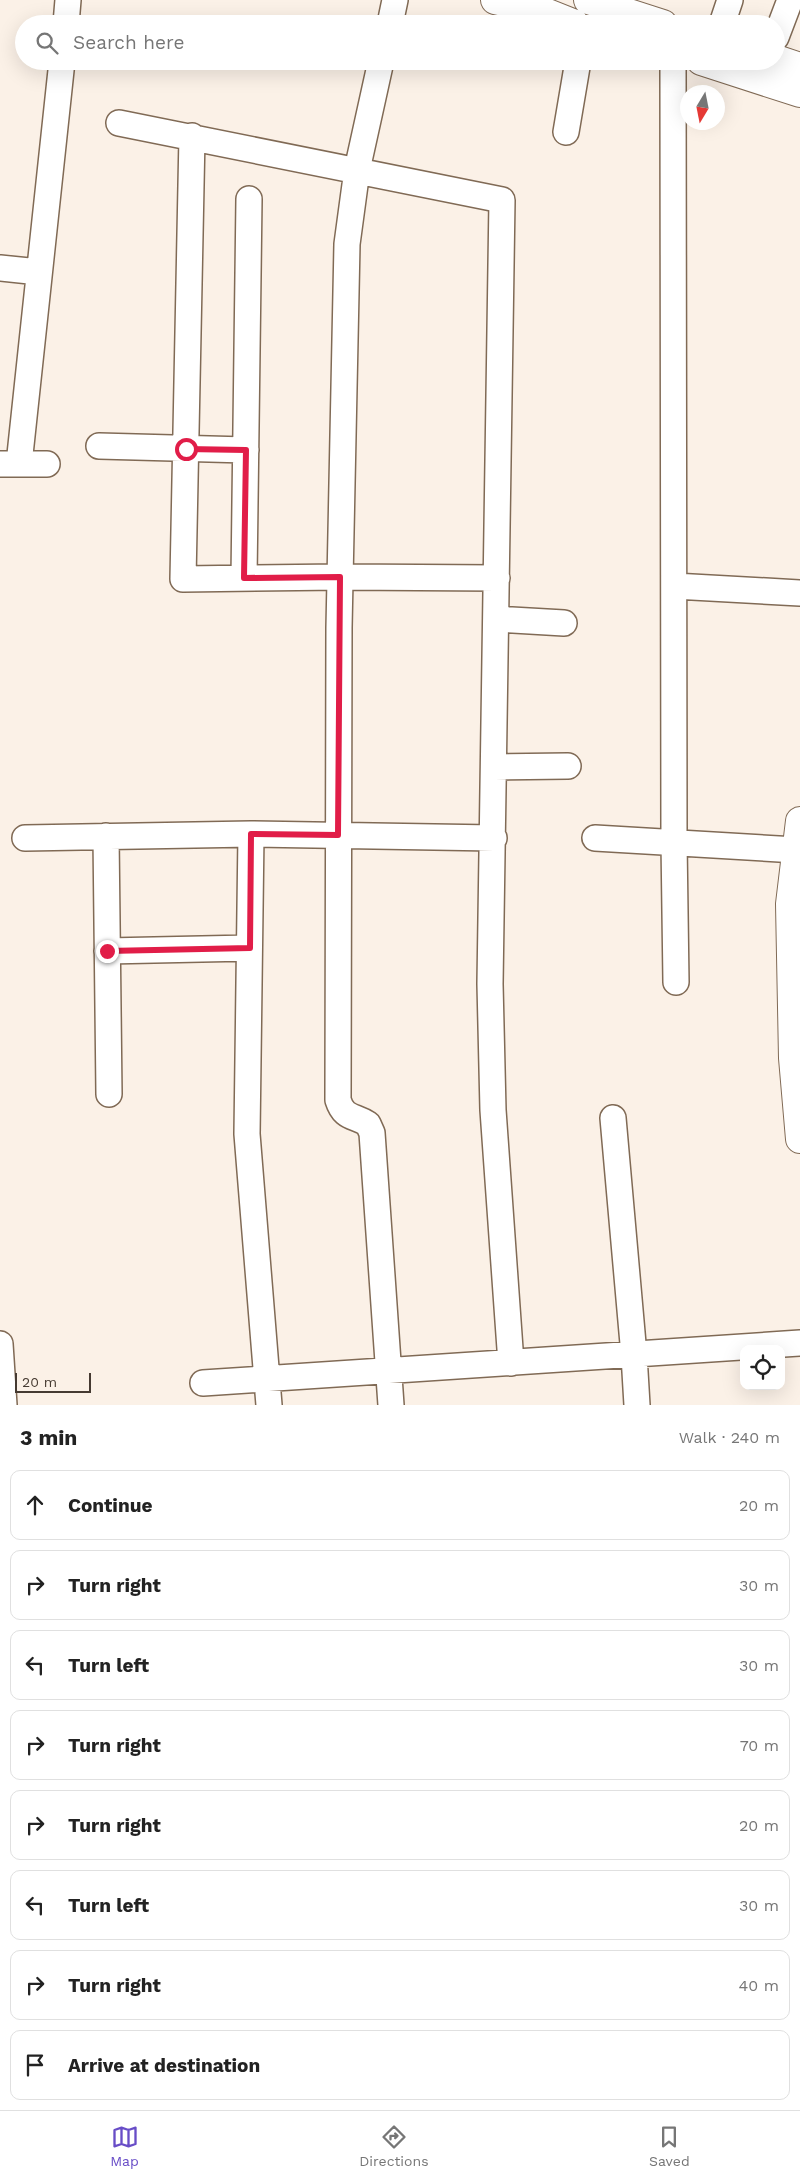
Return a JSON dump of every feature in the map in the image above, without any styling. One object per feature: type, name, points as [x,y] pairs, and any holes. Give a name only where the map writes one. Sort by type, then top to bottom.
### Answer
[{"type":"main road","points":[[495,0],[540,10],[552,15]]},
{"type":"main road","points":[[588,0],[636,15]]},
{"type":"main road","points":[[785,62],[800,67]]},
{"type":"main road","points":[[729,70],[800,93]]},
{"type":"main road","points":[[800,821],[790,904],[793,1058],[800,1140]]},
{"type":"street","points":[[67,15],[68,0]]},
{"type":"street","points":[[392,15],[395,0]]},
{"type":"street","points":[[725,15],[730,0]]},
{"type":"street","points":[[784,15],[790,0]]},
{"type":"street","points":[[47,464],[9,464],[39,272],[61,70]]},
{"type":"street","points":[[379,70],[357,170],[347,244],[340,577],[338,1100],[341,1110],[349,1116],[368,1124],[372,1133],[387,1371],[391,1405]]},
{"type":"street","points":[[566,132],[576,70]]},
{"type":"street","points":[[673,70],[674,842],[676,982]]},
{"type":"street","points":[[119,123],[192,136],[502,200],[494,838],[490,984],[493,1110],[511,1363]]},
{"type":"street","points":[[192,136],[183,579],[497,578]]},
{"type":"street","points":[[244,578],[249,199]]},
{"type":"street","points":[[0,268],[39,272]]},
{"type":"street","points":[[98,446],[246,450]]},
{"type":"street","points":[[674,586],[800,593]]},
{"type":"street","points":[[496,619],[564,623]]},
{"type":"street","points":[[495,767],[568,766]]},
{"type":"street","points":[[251,834],[247,1134],[269,1405]]},
{"type":"street","points":[[26,838],[251,834],[494,838]]},
{"type":"street","points":[[106,836],[109,1094]]},
{"type":"street","points":[[595,838],[796,850]]},
{"type":"street","points":[[107,951],[250,948]]},
{"type":"street","points":[[613,1118],[634,1354],[636,1405]]},
{"type":"street","points":[[204,1383],[800,1343]]},
{"type":"street","points":[[0,1344],[4,1405]]},
{"type":"route","points":[[107,951],[250,948],[251,834],[338,835],[340,577],[244,578],[246,450],[186,449]]}]
